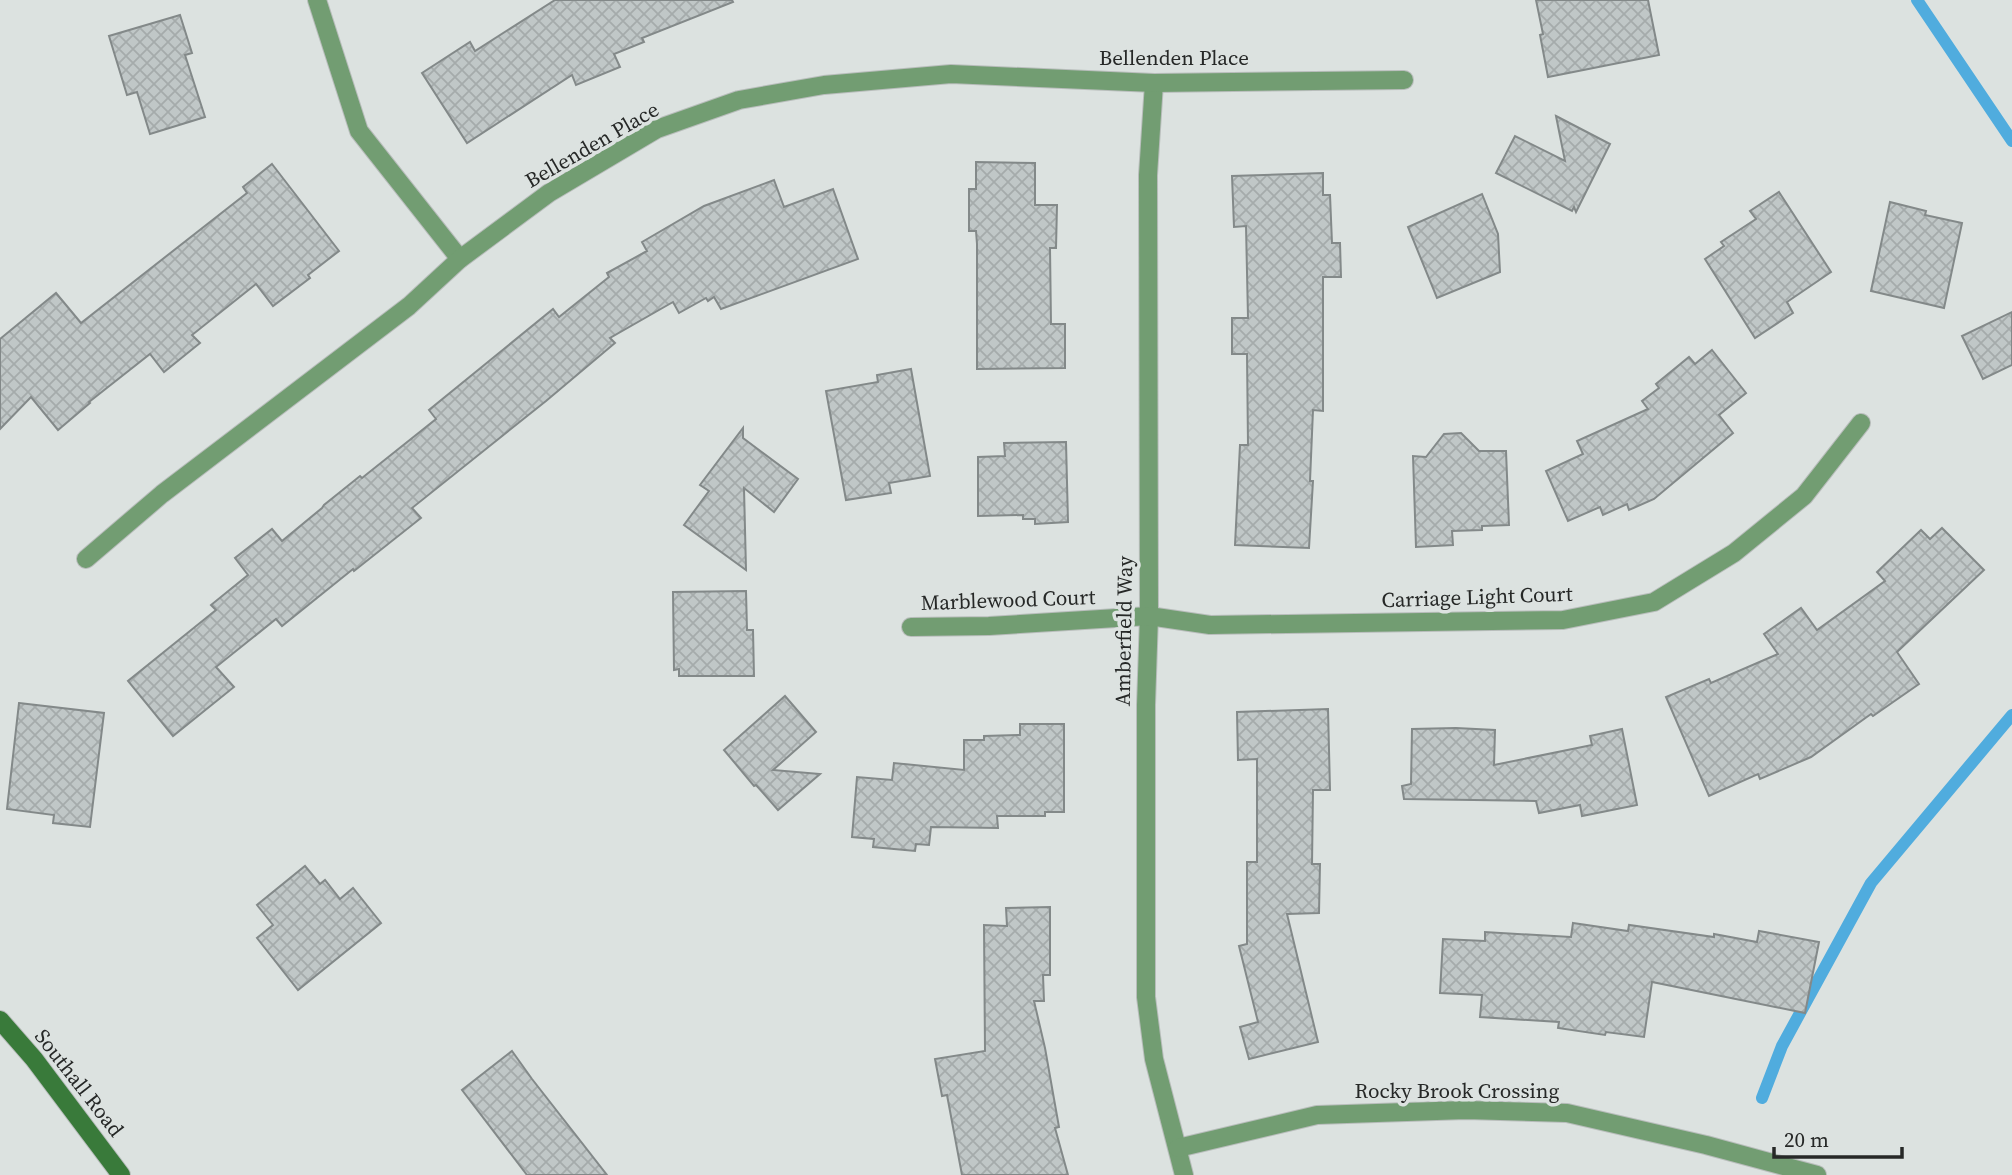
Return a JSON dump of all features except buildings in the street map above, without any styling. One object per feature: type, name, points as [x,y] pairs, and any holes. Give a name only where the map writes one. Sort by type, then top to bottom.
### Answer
[{"type":"street","points":[[317,0],[359,131],[460,259]]},
{"type":"street","name":"Bellenden Place","points":[[86,559],[162,494],[409,306],[460,259],[549,193],[656,129],[739,100],[824,86],[951,74],[1154,83],[1404,80]]},
{"type":"street","name":"Amberfield Way","points":[[1154,83],[1148,175],[1146,997],[1154,1059],[1184,1175]]},
{"type":"street","name":"Carriage Light Court","points":[[1149,616],[1210,625],[1563,620],[1654,602],[1734,553],[1804,496],[1861,423]]},
{"type":"street","name":"Marblewood Court","points":[[911,627],[989,626],[1149,616]]},
{"type":"street","name":"Southall Road","points":[[0,1020],[34,1059],[121,1175]]},
{"type":"street","name":"Rocky Brook Crossing","points":[[1178,1148],[1317,1115],[1466,1110],[1567,1113],[1817,1175]]},
{"type":"waterway","points":[[1917,0],[2012,141]]},
{"type":"waterway","points":[[1762,1098],[1782,1046],[1871,883],[2012,715]]}]
